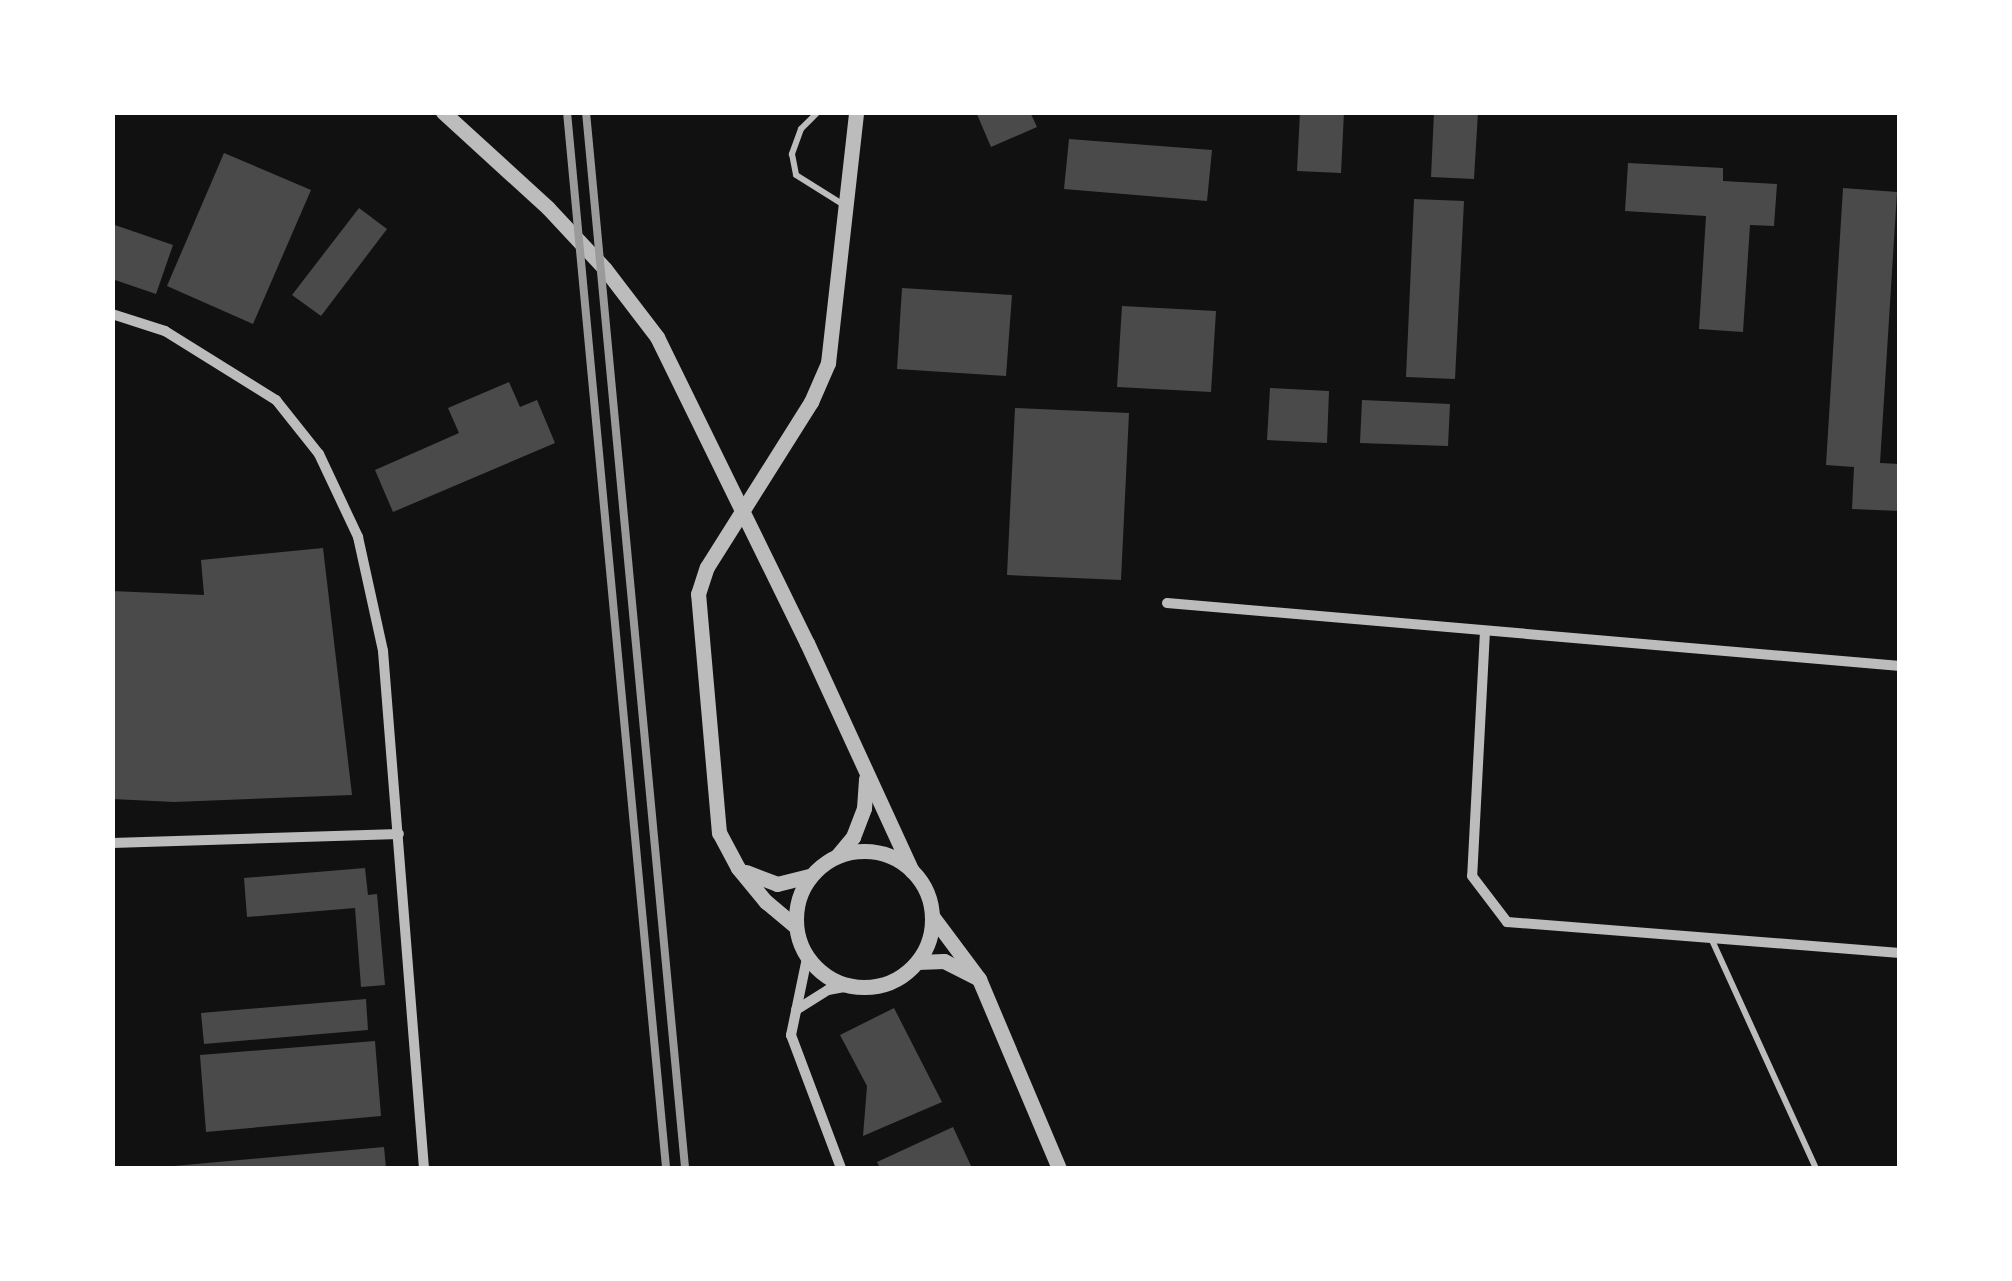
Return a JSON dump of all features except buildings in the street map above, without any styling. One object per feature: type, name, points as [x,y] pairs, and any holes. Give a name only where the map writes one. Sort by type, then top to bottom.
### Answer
[{"type":"street","points":[[841,1168],[796,1054],[792,1014],[806,979],[807,958],[795,926],[766,902],[738,868],[714,813],[698,594],[706,567],[822,380],[828,363],[856,112]]},
{"type":"street","points":[[444,114],[548,208],[605,269],[657,337],[808,643],[866,774],[922,884],[932,916],[979,980],[1058,1168]]},
{"type":"street","points":[[112,314],[165,331],[276,400],[320,454],[358,537],[383,651],[424,1168]]},
{"type":"street","points":[[1168,604],[1900,666]]},
{"type":"street","points":[[1485,631],[1472,876],[1507,922],[1900,953]]},
{"type":"street","points":[[795,926],[801,891],[811,876],[838,856],[853,837],[864,808],[866,774]]},
{"type":"street","points":[[112,843],[398,834]]},
{"type":"street","points":[[838,856],[877,852],[912,870]]},
{"type":"street","points":[[738,868],[777,884],[811,876]]},
{"type":"street","points":[[792,1014],[828,990],[887,984],[918,962],[929,940],[932,916]]},
{"type":"street","points":[[807,958],[826,976],[850,986]]},
{"type":"street","points":[[918,962],[944,960],[979,980]]},
{"type":"lane","points":[[818,112],[800,130],[792,154],[796,174],[811,188],[844,205]]},
{"type":"lane","points":[[1711,938],[1816,1168]]},
{"type":"railway","points":[[567,112],[666,1168]]},
{"type":"railway","points":[[586,112],[685,1168]]}]
